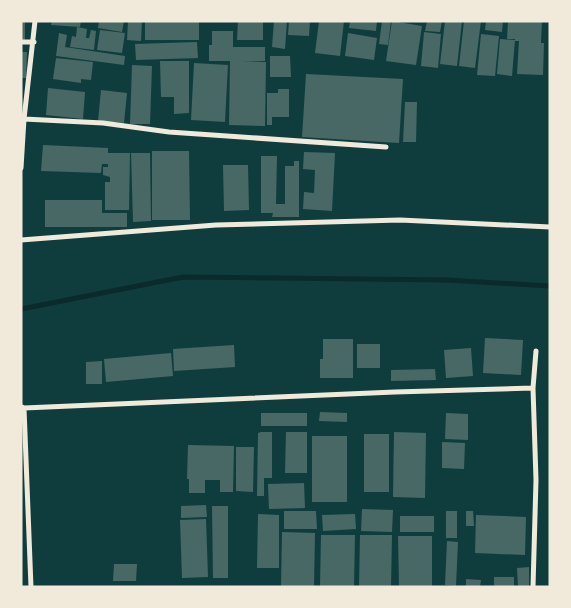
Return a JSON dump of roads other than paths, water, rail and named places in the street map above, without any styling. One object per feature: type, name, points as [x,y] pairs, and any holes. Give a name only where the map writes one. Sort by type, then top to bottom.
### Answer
[{"type":"street","points":[[21,168],[24,119],[35,21]]},
{"type":"street","points":[[21,42],[34,42]]},
{"type":"street","points":[[24,119],[103,123],[169,132],[386,147]]},
{"type":"street","points":[[21,240],[226,224],[400,220],[550,227]]},
{"type":"street","points":[[533,587],[536,480],[533,388],[536,351]]},
{"type":"street","points":[[31,587],[23,407],[385,392],[533,388]]},
{"type":"waterway","points":[[21,309],[183,277],[446,280],[550,286]]}]
